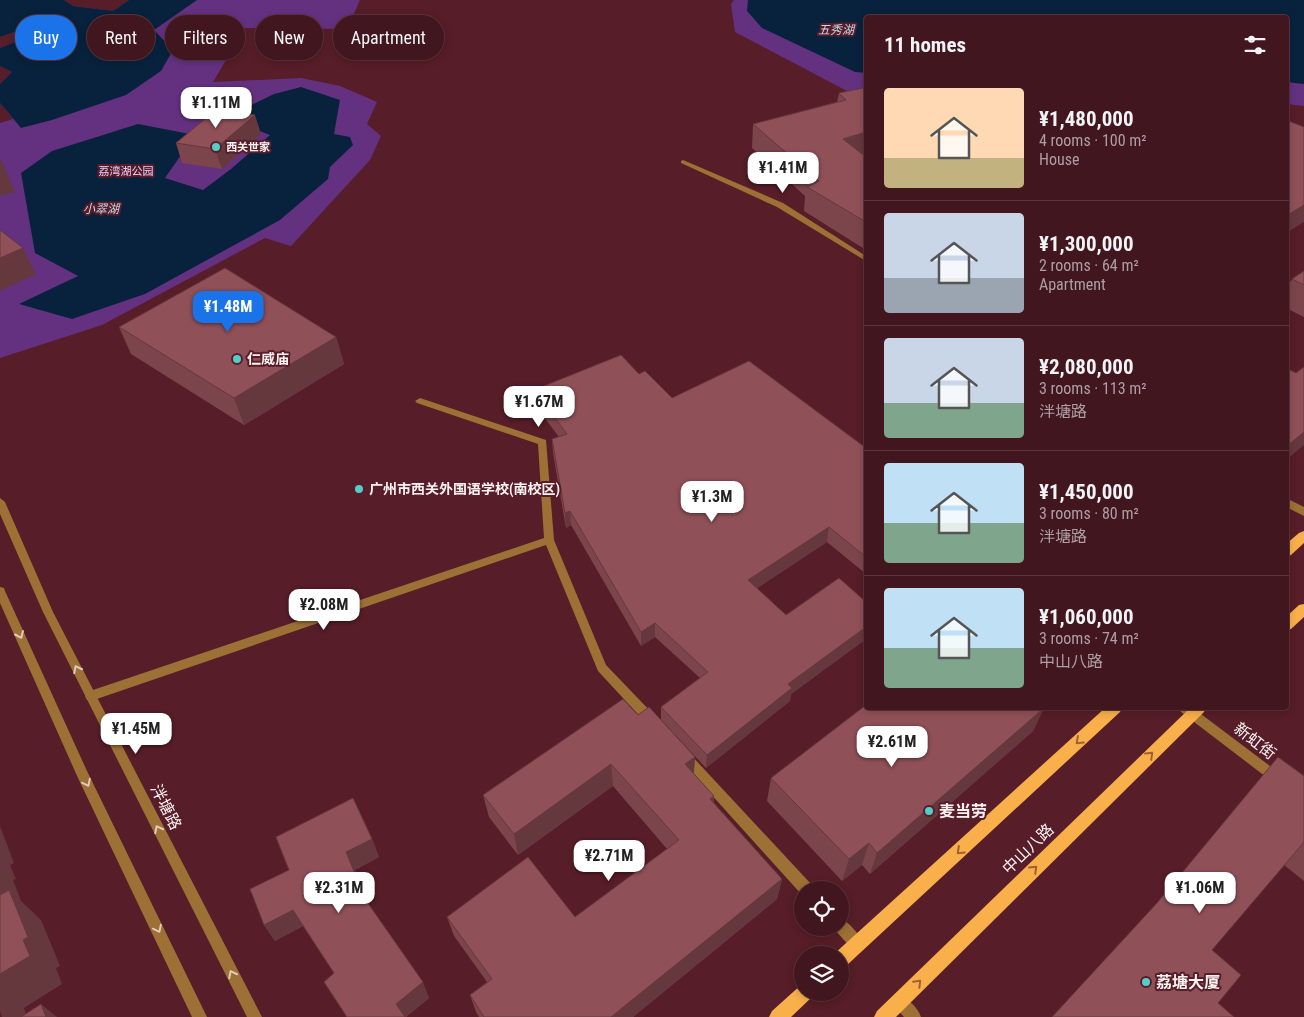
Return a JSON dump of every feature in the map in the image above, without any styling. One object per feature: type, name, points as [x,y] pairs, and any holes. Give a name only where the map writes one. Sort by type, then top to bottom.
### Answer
[{"type":"main road","points":[[1289,549],[1304,536]]},
{"type":"main road","points":[[1289,623],[1304,609]]},
{"type":"main road","points":[[849,952],[1113,710]]},
{"type":"main road","name":"中山八路","points":[[883,1017],[1192,710]]},
{"type":"main road","points":[[778,1017],[795,1001]]},
{"type":"street","points":[[683,162],[780,205],[864,258]]},
{"type":"street","points":[[420,402],[543,442],[549,540],[602,668],[662,732]]},
{"type":"street","name":"泮塘路","points":[[0,502],[48,612],[255,1017]]},
{"type":"street","points":[[1289,504],[1304,512]]},
{"type":"street","points":[[91,696],[549,540]]},
{"type":"street","points":[[0,591],[82,774],[200,1017]]},
{"type":"street","name":"新虹街","points":[[1194,710],[1289,788]]},
{"type":"street","points":[[675,746],[799,881]]},
{"type":"street","points":[[849,935],[857,944]]},
{"type":"street","points":[[899,1001],[914,1017]]},
{"type":"green space","name":"荔湾湖公园","points":[[0,0],[64,0],[73,6],[113,11],[129,0],[360,0],[353,15],[333,15],[333,29],[323,29],[323,15],[255,15],[255,28],[245,28],[245,15],[165,15],[165,60],[226,60],[213,82],[301,78],[340,86],[377,102],[367,124],[381,136],[370,160],[291,246],[265,238],[102,325],[0,358],[0,123],[13,119],[0,103],[0,84],[12,72],[0,66],[0,48],[15,42],[15,60],[77,60],[77,15],[15,15],[15,32],[0,37]]},
{"type":"green space","name":"五秀湖","points":[[734,0],[1304,0],[1304,106],[1289,104],[1289,15],[864,15],[864,100],[735,32],[731,4]]},
{"type":"water","points":[[0,0],[64,0],[73,6],[113,11],[129,0],[197,0],[176,15],[165,15],[165,22],[155,29],[155,15],[87,15],[87,60],[155,60],[155,31],[165,42],[165,60],[167,60],[161,71],[126,95],[52,120],[21,128],[0,103],[0,84],[12,72],[0,66],[0,48],[15,42],[15,60],[77,60],[77,15],[15,15],[15,32],[0,37]]},
{"type":"water","name":"五秀湖","points":[[748,0],[1304,0],[1304,84],[1289,82],[1289,15],[864,15],[864,73],[855,72],[762,28],[747,11]]},
{"type":"water","name":"小翠湖","points":[[301,87],[340,100],[334,134],[350,137],[353,145],[330,167],[328,179],[280,220],[145,294],[72,319],[19,304],[78,276],[35,253],[21,173],[52,151],[138,124],[195,135],[165,178],[203,190],[231,169],[270,135],[225,118],[274,94]]},
{"type":"building","points":[[864,89],[864,133],[843,139],[864,155],[864,221],[807,187],[819,181],[753,124],[846,100],[839,93]]},
{"type":"building","points":[[217,109],[255,115],[215,149],[176,143]]},
{"type":"building","points":[[1289,121],[1304,127],[1304,205],[1289,214]]},
{"type":"building","points":[[0,230],[23,248],[0,258]]},
{"type":"building","name":"仁威庙","points":[[225,268],[336,337],[234,398],[119,327]]},
{"type":"building","points":[[1304,271],[1304,285],[1292,279]]},
{"type":"building","points":[[621,355],[639,374],[645,371],[672,398],[749,361],[864,447],[864,555],[829,527],[748,580],[786,615],[839,578],[864,600],[864,628],[788,684],[792,688],[707,755],[661,707],[708,672],[655,623],[641,632],[570,511],[565,513],[552,439],[567,434],[534,390]]},
{"type":"building","points":[[1304,367],[1304,432],[1289,444],[1289,370],[1296,373]]},
{"type":"building","points":[[623,699],[638,715],[649,707],[695,757],[685,764],[714,796],[710,799],[782,879],[611,1017],[484,1017],[470,995],[492,979],[447,917],[528,857],[575,917],[679,840],[611,764],[514,834],[483,795]]},
{"type":"building","points":[[864,707],[864,710],[1042,710],[877,853],[869,843],[849,859],[771,778]]},
{"type":"building","points":[[1278,757],[1304,776],[1304,842],[1212,950],[1241,975],[1218,1003],[1234,1017],[1052,1017],[1157,903]]},
{"type":"building","points":[[353,798],[372,839],[346,852],[356,876],[351,879],[423,982],[396,1004],[405,1017],[347,1017],[324,982],[334,973],[293,910],[264,925],[250,889],[289,870],[276,837]]},
{"type":"building","points":[[9,890],[28,937],[23,940],[30,956],[0,974],[0,895]]},
{"type":"building","points":[[41,1004],[46,1017],[21,1017]]},
{"type":"place","name":"西关世家","points":[[216,147]]},
{"type":"place","name":"仁威庙","points":[[237,359]]},
{"type":"place","name":"广州市西关外国语学校(南校区)","points":[[359,489]]},
{"type":"place","name":"麦当劳","points":[[929,811]]},
{"type":"place","name":"荔塘大厦","points":[[1146,982]]}]
